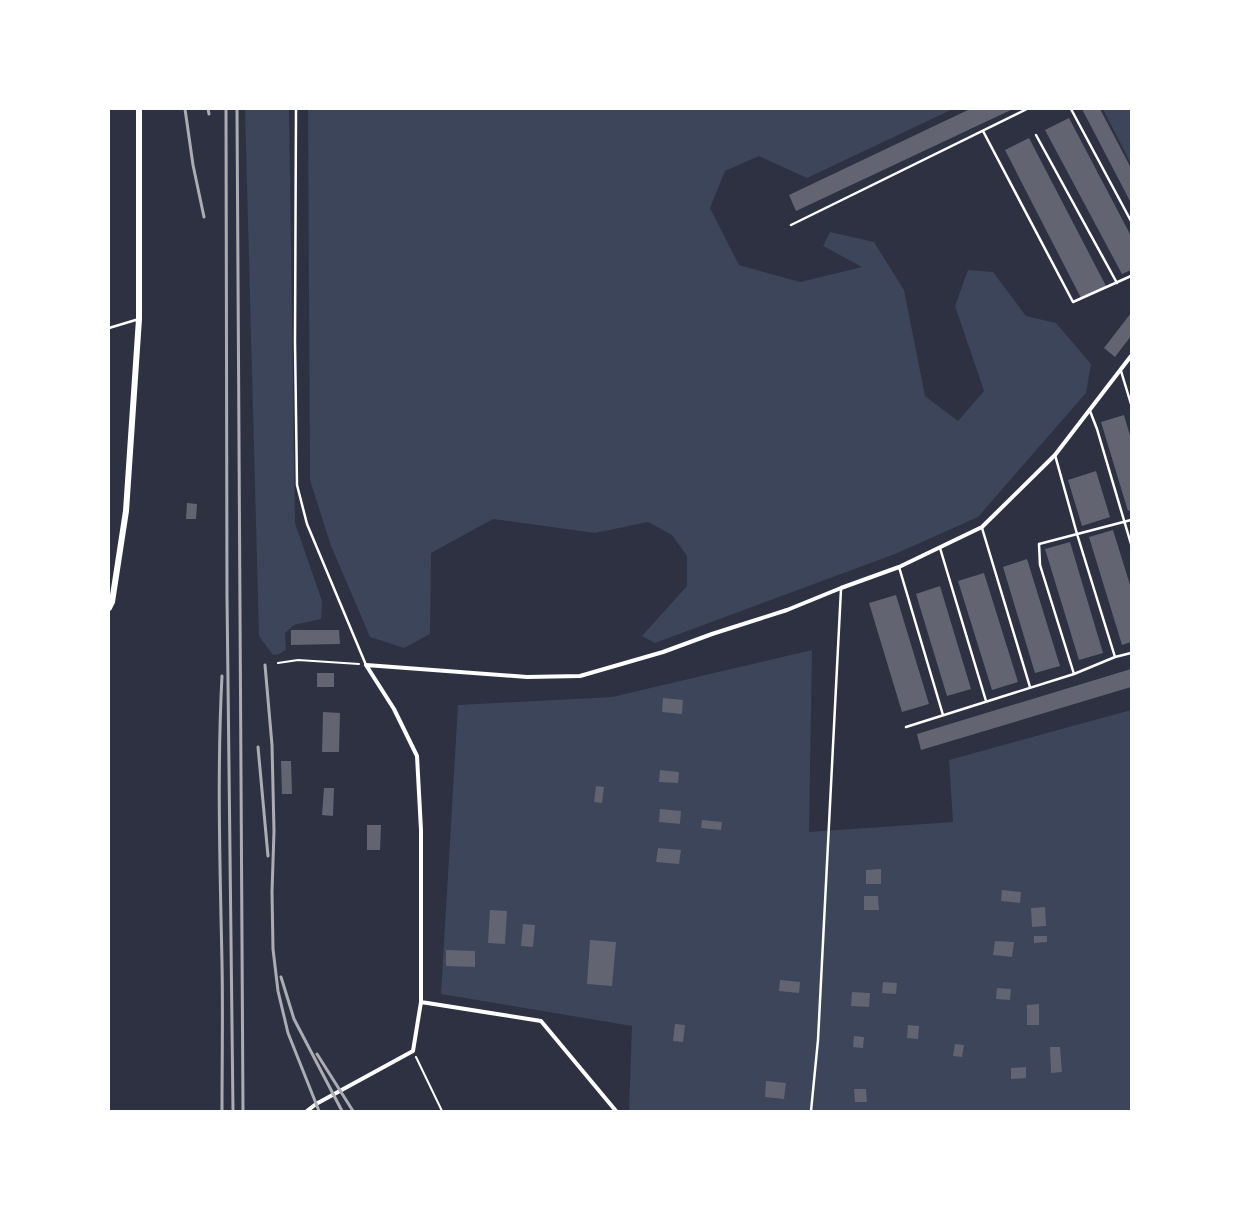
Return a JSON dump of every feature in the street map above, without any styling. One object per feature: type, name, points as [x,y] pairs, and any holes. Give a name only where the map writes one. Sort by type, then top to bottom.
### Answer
[{"type":"street","points":[[109,608],[112,602],[126,511],[139,319],[139,109]]},
{"type":"street","points":[[366,665],[527,677],[580,676],[663,652],[712,634],[788,610],[841,588],[899,567],[982,527],[1055,455],[1121,371],[1131,356]]},
{"type":"street","points":[[307,1111],[316,1104],[413,1051],[420,1002],[421,830],[417,756],[394,709],[366,665]]},
{"type":"street","points":[[420,1002],[541,1020],[616,1111]]},
{"type":"lane","points":[[296,109],[295,342],[297,485],[307,524],[366,665]]},
{"type":"lane","points":[[791,225],[1027,109]]},
{"type":"lane","points":[[1071,109],[1131,221]]},
{"type":"lane","points":[[983,131],[1073,302],[1131,276]]},
{"type":"lane","points":[[1036,136],[1117,283]]},
{"type":"lane","points":[[109,328],[139,319]]},
{"type":"lane","points":[[1121,371],[1131,404]]},
{"type":"lane","points":[[1090,410],[1131,544]]},
{"type":"lane","points":[[1055,455],[1077,534],[1115,657]]},
{"type":"lane","points":[[1074,674],[1040,565],[1039,544],[1131,520]]},
{"type":"lane","points":[[982,527],[1030,688]]},
{"type":"lane","points":[[940,548],[986,701]]},
{"type":"lane","points":[[899,567],[943,715]]},
{"type":"lane","points":[[811,1111],[818,1040],[841,588]]},
{"type":"lane","points":[[906,726],[1074,674],[1115,657],[1131,653]]},
{"type":"path","points":[[278,663],[298,660],[366,665]]},
{"type":"path","points":[[413,1051],[442,1111]]},
{"type":"shaded area","points":[[245,109],[289,109],[295,523],[322,601],[321,619],[294,625],[285,633],[286,650],[279,654],[273,655],[259,636]]},
{"type":"shaded area","points":[[308,109],[953,109],[807,178],[759,156],[725,171],[710,208],[739,265],[800,282],[862,267],[823,246],[830,232],[874,242],[904,290],[925,396],[958,421],[984,391],[955,306],[968,270],[993,272],[1026,316],[1056,323],[1091,364],[1086,393],[978,517],[895,554],[655,643],[642,636],[687,586],[687,556],[672,535],[648,522],[595,533],[493,519],[431,553],[430,634],[404,648],[370,637],[331,546],[310,480]]},
{"type":"shaded area","points":[[1103,109],[1131,109],[1131,164]]},
{"type":"shaded area","points":[[812,650],[809,832],[953,822],[949,760],[1131,710],[1131,1111],[629,1111],[632,1026],[441,994],[458,705],[612,697]]},
{"type":"building","points":[[970,109],[1013,109],[796,211],[789,195]]},
{"type":"building","points":[[1082,109],[1100,109],[1131,168],[1131,203]]},
{"type":"building","points":[[1069,118],[1131,236],[1131,270],[1122,274],[1045,130]]},
{"type":"building","points":[[1029,138],[1106,286],[1081,298],[1005,150]]},
{"type":"building","points":[[1131,313],[1131,336],[1115,357],[1104,348]]},
{"type":"building","points":[[1124,415],[1131,439],[1131,510],[1128,511],[1101,422]]},
{"type":"building","points":[[1096,471],[1110,517],[1082,526],[1068,480]]},
{"type":"building","points":[[187,503],[197,504],[196,519],[186,519]]},
{"type":"building","points":[[1113,530],[1131,588],[1131,642],[1122,645],[1089,537]]},
{"type":"building","points":[[1070,542],[1103,653],[1079,660],[1045,549]]},
{"type":"building","points":[[1027,559],[1060,666],[1035,673],[1003,567]]},
{"type":"building","points":[[984,573],[1018,682],[992,690],[958,581]]},
{"type":"building","points":[[940,586],[971,689],[947,696],[916,594]]},
{"type":"building","points":[[896,595],[929,704],[902,712],[869,603]]},
{"type":"building","points":[[291,630],[339,630],[340,644],[291,645]]},
{"type":"building","points":[[1131,669],[1131,687],[921,750],[917,734]]},
{"type":"building","points":[[317,673],[334,673],[334,687],[317,687]]},
{"type":"building","points":[[663,698],[683,700],[682,714],[662,712]]},
{"type":"building","points":[[323,712],[340,713],[339,752],[322,752]]},
{"type":"building","points":[[281,761],[291,761],[292,794],[282,794]]},
{"type":"building","points":[[660,770],[679,772],[678,783],[659,782]]},
{"type":"building","points":[[596,786],[604,787],[602,803],[594,802]]},
{"type":"building","points":[[324,788],[334,788],[333,816],[322,815]]},
{"type":"building","points":[[660,809],[681,811],[680,824],[659,822]]},
{"type":"building","points":[[702,820],[722,822],[721,830],[701,828]]},
{"type":"building","points":[[367,825],[381,825],[380,850],[367,850]]},
{"type":"building","points":[[658,848],[681,850],[679,864],[656,862]]},
{"type":"building","points":[[881,869],[881,884],[866,884],[866,870]]},
{"type":"building","points":[[1002,890],[1021,892],[1020,903],[1001,901]]},
{"type":"building","points":[[864,896],[878,896],[879,910],[864,910]]},
{"type":"building","points":[[1045,907],[1046,926],[1032,927],[1031,908]]},
{"type":"building","points":[[490,910],[507,911],[505,944],[488,943]]},
{"type":"building","points":[[523,924],[535,925],[533,947],[521,946]]},
{"type":"building","points":[[1034,936],[1047,936],[1047,942],[1034,943]]},
{"type":"building","points":[[590,940],[616,942],[612,986],[587,984]]},
{"type":"building","points":[[995,941],[1014,942],[1012,957],[993,955]]},
{"type":"building","points":[[446,950],[475,951],[475,967],[446,966]]},
{"type":"building","points":[[780,980],[800,982],[799,993],[779,991]]},
{"type":"building","points":[[883,982],[897,983],[896,994],[882,993]]},
{"type":"building","points":[[997,988],[1011,989],[1010,1000],[996,999]]},
{"type":"building","points":[[852,992],[870,993],[869,1007],[851,1006]]},
{"type":"building","points":[[1039,1004],[1039,1025],[1027,1025],[1027,1005]]},
{"type":"building","points":[[675,1024],[685,1025],[683,1042],[673,1041]]},
{"type":"building","points":[[908,1025],[919,1026],[918,1039],[907,1038]]},
{"type":"building","points":[[854,1036],[864,1037],[863,1048],[853,1047]]},
{"type":"building","points":[[955,1044],[964,1045],[962,1057],[953,1056]]},
{"type":"building","points":[[1050,1047],[1060,1047],[1062,1072],[1051,1073]]},
{"type":"building","points":[[1026,1067],[1026,1078],[1011,1079],[1011,1068]]},
{"type":"building","points":[[766,1081],[786,1083],[784,1099],[765,1097]]},
{"type":"building","points":[[854,1089],[866,1089],[867,1102],[855,1102]]},
{"type":"railway","points":[[185,109],[193,165],[204,217]]},
{"type":"railway","points":[[208,109],[209,114]]},
{"type":"railway","points":[[226,109],[227,596],[233,1111]]},
{"type":"railway","points":[[237,109],[243,1111]]},
{"type":"railway","points":[[265,665],[272,745],[274,831],[272,892],[273,949],[278,991],[288,1033],[319,1111]]},
{"type":"railway","points":[[222,676],[219,783],[222,1111]]},
{"type":"railway","points":[[258,747],[268,856]]},
{"type":"railway","points":[[281,977],[294,1019],[342,1111]]},
{"type":"railway","points":[[317,1054],[353,1111]]}]
